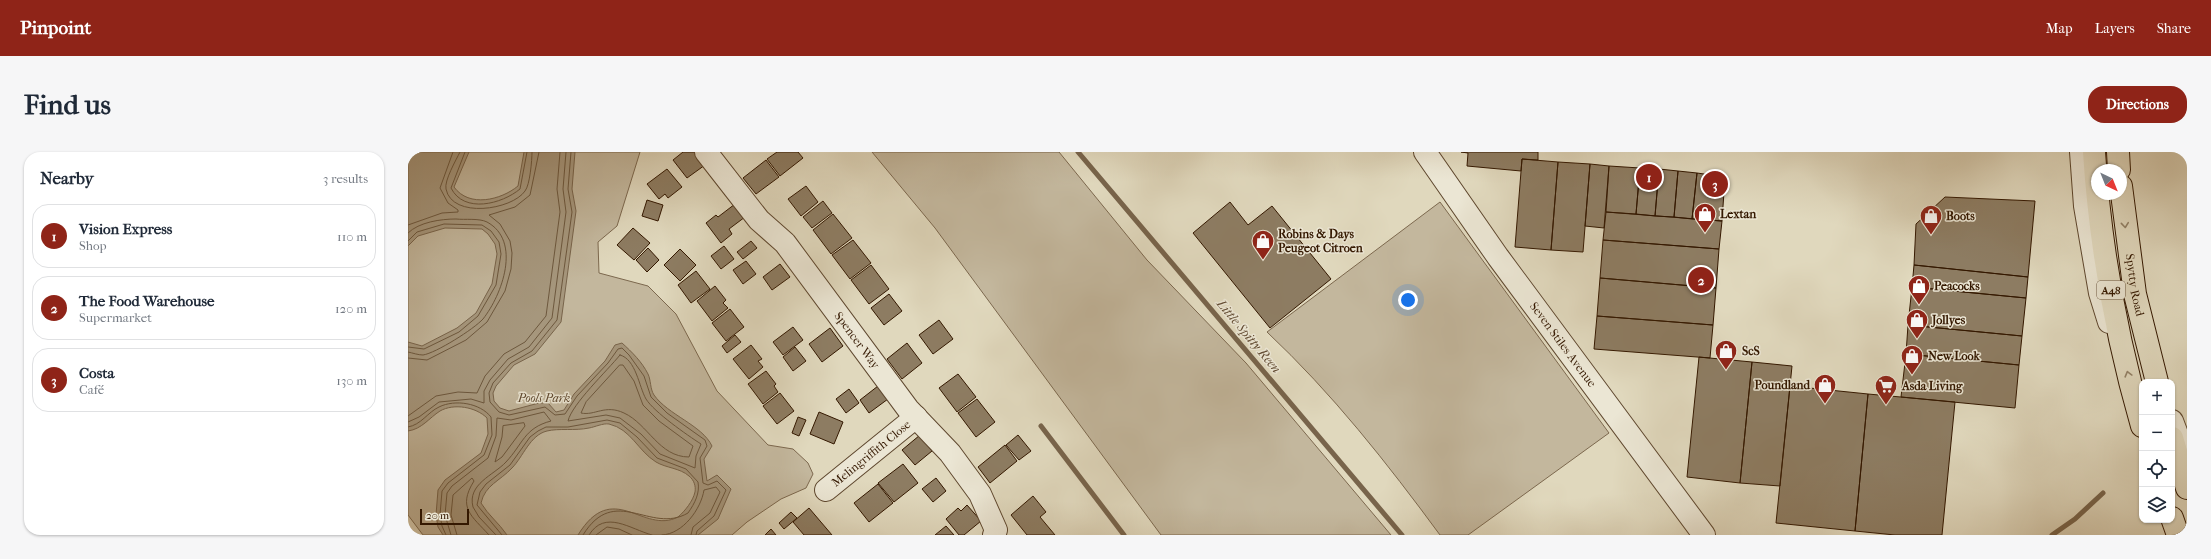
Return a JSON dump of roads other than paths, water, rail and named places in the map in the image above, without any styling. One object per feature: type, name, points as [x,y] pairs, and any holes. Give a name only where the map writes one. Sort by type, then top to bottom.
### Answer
[{"type":"main road","name":"Spytty Road","points":[[2094,152],[2098,210],[2120,345],[2139,415]]},
{"type":"main road","points":[[2118,152],[2119,164]]},
{"type":"main road","name":"Spytty Road","points":[[2123,200],[2135,294],[2157,379]]},
{"type":"main road","points":[[2175,448],[2187,488]]},
{"type":"main road","points":[[2174,523],[2178,535]]},
{"type":"street","name":"Spencer Way","points":[[706,152],[759,220],[785,243],[916,417],[950,453],[980,494],[997,534]]},
{"type":"street","name":"Seven Stiles Avenue","points":[[1425,152],[1498,257],[1704,535]]},
{"type":"street","points":[[2081,152],[2085,206],[2100,293],[2107,317],[2120,345]]},
{"type":"street","name":"Melingriffith Close","points":[[826,490],[916,417]]},
{"type":"street","points":[[2175,429],[2187,461]]},
{"type":"water","points":[[408,152],[469,152],[454,187],[460,194],[468,198],[485,200],[503,195],[518,186],[524,152],[575,152],[572,189],[576,211],[561,322],[535,354],[514,365],[496,386],[493,393],[494,401],[500,408],[509,411],[539,403],[548,403],[556,412],[564,410],[574,394],[605,361],[615,345],[622,343],[643,365],[649,376],[653,393],[660,402],[701,432],[712,446],[704,459],[707,481],[717,475],[731,489],[718,519],[698,535],[578,535],[591,519],[603,511],[616,509],[665,521],[678,517],[688,506],[695,492],[694,483],[689,476],[681,471],[656,462],[623,430],[607,424],[584,429],[552,430],[541,433],[531,442],[512,468],[489,487],[481,503],[507,535],[443,535],[438,527],[436,515],[438,490],[445,480],[481,453],[488,434],[487,418],[477,411],[465,407],[452,407],[440,411],[421,426],[408,431],[408,342],[422,346],[457,328],[476,313],[492,284],[497,254],[495,244],[488,234],[482,229],[445,228],[418,236],[408,246]]},
{"type":"waterway","name":"Little Spitty Reen","points":[[1078,152],[1402,535]]},
{"type":"waterway","points":[[1041,426],[1124,535]]},
{"type":"waterway","name":"Little Spitty Reen","points":[[2052,535],[2075,519],[2103,493]]},
{"type":"place","name":"Vision Express","points":[[1649,177]]},
{"type":"place","name":"Costa","points":[[1715,184]]},
{"type":"place","name":"Lextan","points":[[1705,234]]},
{"type":"place","name":"Boots","points":[[1931,236]]},
{"type":"place","name":"Robins & Days Peugeot Citroen","points":[[1263,260]]},
{"type":"place","name":"The Food Warehouse","points":[[1701,280]]},
{"type":"place","name":"Peacocks","points":[[1919,306]]},
{"type":"place","name":"Jollyes","points":[[1917,340]]},
{"type":"place","name":"ScS","points":[[1726,370]]},
{"type":"place","name":"New Look","points":[[1912,376]]},
{"type":"place","name":"Poundland","points":[[1825,404]]},
{"type":"place","name":"Asda Living","points":[[1886,406]]},
{"type":"park label","name":"Pools Park","points":[[544,398]]}]
